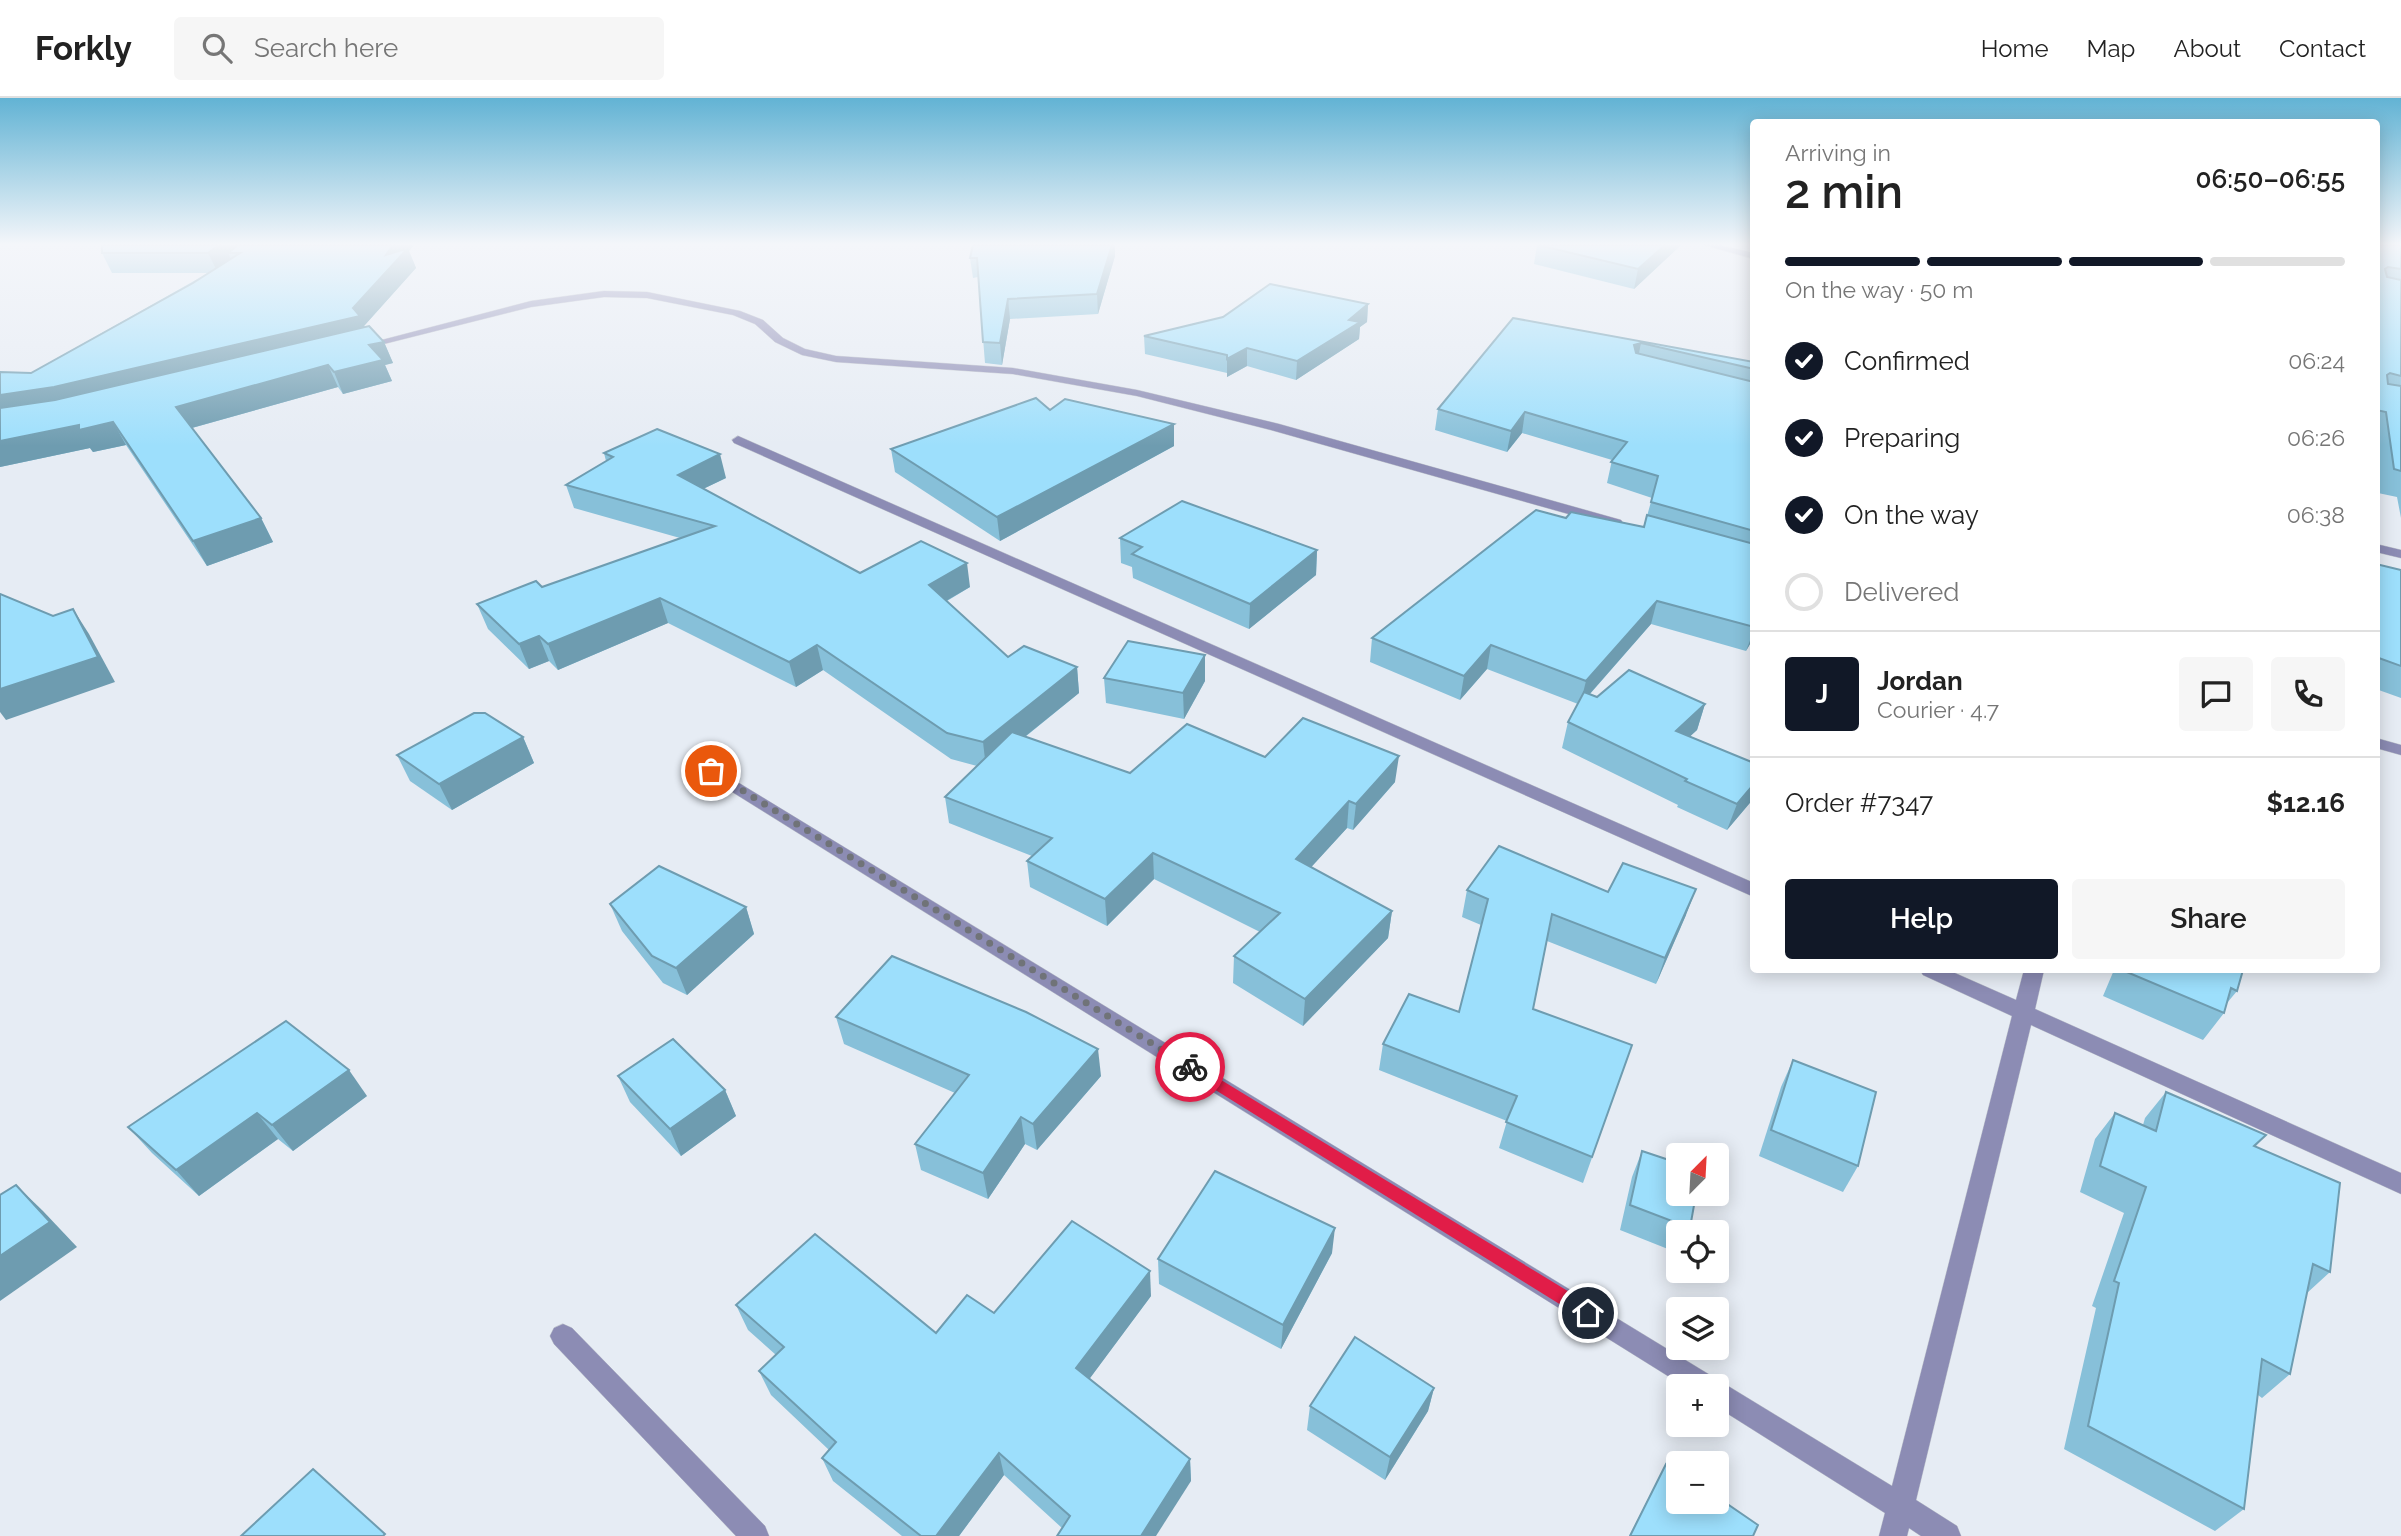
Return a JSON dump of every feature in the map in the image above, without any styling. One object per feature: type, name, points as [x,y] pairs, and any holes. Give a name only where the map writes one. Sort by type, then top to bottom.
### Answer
[{"type":"street","points":[[347,350],[499,312]]},
{"type":"street","points":[[732,312],[759,322],[779,340],[802,352],[836,359],[1013,371],[1137,393],[1275,427],[1627,526]]},
{"type":"street","points":[[738,440],[1750,889]]},
{"type":"street","points":[[2380,549],[2401,554]]},
{"type":"street","points":[[2380,744],[2401,750]]},
{"type":"street","points":[[711,771],[1688,1374]]},
{"type":"street","points":[[1937,973],[2401,1184]]},
{"type":"street","points":[[1893,1536],[2033,973]]},
{"type":"street","points":[[562,1336],[755,1536]]},
{"type":"street","points":[[1729,1399],[1947,1536]]},
{"type":"building","points":[[141,312],[357,312],[360,316],[54,387],[0,395],[0,372],[31,373]]},
{"type":"building","points":[[981,312],[1006,312],[1000,343],[983,342]]},
{"type":"building","points":[[1230,312],[1358,312],[1349,320],[1360,322],[1297,361],[1247,348],[1227,359],[1227,355],[1144,336],[1223,317]]},
{"type":"building","points":[[2380,312],[2401,312],[2401,376],[2390,373],[2387,375],[2388,384],[2401,386],[2401,471],[2394,469],[2386,412],[2380,411]]},
{"type":"building","points":[[1513,318],[1750,361],[1750,368],[1641,343],[1634,345],[1636,353],[1750,381],[1750,530],[1651,502],[1658,476],[1611,462],[1627,442],[1525,412],[1511,431],[1438,409]]},
{"type":"building","points":[[369,326],[384,342],[369,345],[383,360],[334,372],[328,365],[176,407],[261,518],[193,541],[113,422],[79,430],[79,425],[0,441],[0,408],[55,400]]},
{"type":"building","points":[[1036,398],[1050,410],[1065,399],[1174,424],[997,517],[891,449]]},
{"type":"building","points":[[657,429],[720,454],[678,475],[860,573],[921,541],[967,563],[929,585],[1008,657],[1024,646],[1077,667],[983,742],[947,733],[817,645],[789,662],[660,598],[548,644],[539,636],[519,644],[477,604],[536,581],[542,587],[715,526],[566,485],[613,457],[604,453]]},
{"type":"building","points":[[1182,501],[1317,550],[1250,604],[1132,554],[1142,547],[1120,538]]},
{"type":"building","points":[[1536,510],[1566,518],[1571,512],[1644,527],[1647,515],[1750,543],[1750,626],[1657,601],[1586,681],[1491,645],[1464,676],[1372,638]]},
{"type":"building","points":[[2380,565],[2401,570],[2401,666],[2380,658]]},
{"type":"building","points":[[0,594],[53,616],[73,609],[98,657],[0,689]]},
{"type":"building","points":[[1128,641],[1205,655],[1183,693],[1104,678]]},
{"type":"building","points":[[1629,670],[1705,704],[1676,731],[1750,761],[1750,789],[1737,804],[1568,722],[1584,692],[1597,697]]},
{"type":"building","points":[[474,713],[485,713],[523,737],[439,784],[397,755]]},
{"type":"building","points":[[1303,718],[1399,756],[1356,804],[1349,801],[1296,859],[1392,911],[1305,999],[1234,956],[1280,913],[1153,853],[1105,899],[1027,861],[1052,838],[945,797],[1012,732],[1130,773],[1187,724],[1265,757]]},
{"type":"building","points":[[1499,846],[1608,892],[1623,863],[1696,889],[1665,958],[1552,914],[1533,1009],[1632,1045],[1592,1157],[1506,1122],[1517,1096],[1383,1044],[1409,994],[1459,1012],[1488,899],[1467,890]]},
{"type":"building","points":[[659,866],[746,907],[676,968],[652,956],[610,904]]},
{"type":"building","points":[[892,956],[1026,1012],[1098,1049],[1033,1124],[1021,1117],[983,1173],[915,1144],[969,1075],[836,1017]]},
{"type":"building","points":[[2129,973],[2242,973],[2237,991],[2231,988],[2224,1013]]},
{"type":"building","points":[[286,1021],[349,1070],[272,1125],[257,1113],[176,1170],[128,1127]]},
{"type":"building","points":[[673,1039],[725,1090],[670,1129],[618,1076]]},
{"type":"building","points":[[1793,1060],[1876,1092],[1858,1166],[1771,1130]]},
{"type":"building","points":[[2166,1092],[2266,1135],[2254,1146],[2340,1183],[2330,1272],[2313,1264],[2290,1374],[2262,1359],[2244,1509],[2088,1426],[2119,1283],[2114,1281],[2146,1187],[2100,1166],[2115,1113],[2156,1131]]},
{"type":"building","points":[[1642,1151],[1666,1159],[1666,1206],[1694,1206],[1691,1220],[1669,1220],[1630,1205]]},
{"type":"building","points":[[1215,1171],[1335,1228],[1283,1325],[1158,1259]]},
{"type":"building","points":[[16,1185],[50,1222],[0,1256],[0,1195]]},
{"type":"building","points":[[1072,1221],[1150,1271],[1076,1368],[1190,1459],[1141,1536],[1057,1536],[1070,1516],[999,1453],[936,1536],[921,1536],[822,1458],[836,1442],[759,1371],[784,1347],[736,1305],[815,1234],[936,1333],[967,1295],[994,1313]]},
{"type":"building","points":[[1355,1337],[1434,1388],[1390,1457],[1310,1406]]},
{"type":"building","points":[[1666,1464],[1666,1514],[1729,1514],[1729,1505],[1758,1525],[1753,1536],[1630,1536]]},
{"type":"building","points":[[313,1469],[385,1534],[241,1536]]},
{"type":"way so far","points":[[711,771],[1190,1067]]},
{"type":"route","points":[[1190,1067],[1588,1313]]}]
